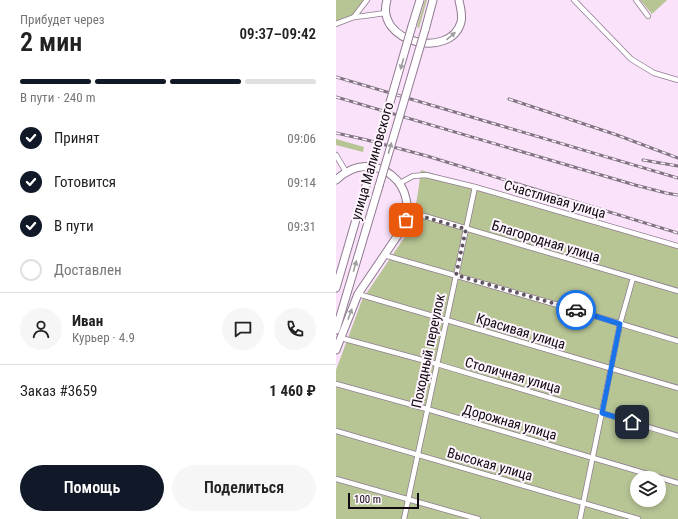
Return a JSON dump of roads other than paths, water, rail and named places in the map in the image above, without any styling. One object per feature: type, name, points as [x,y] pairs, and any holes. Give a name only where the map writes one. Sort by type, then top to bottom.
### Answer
[{"type":"highway","points":[[387,0],[385,13],[392,28],[414,41],[424,43],[435,43],[451,37],[459,27],[462,18],[459,0]]},
{"type":"highway","name":"улица Малиновского","points":[[336,288],[420,0]]},
{"type":"highway","name":"улица Малиновского","points":[[336,330],[434,0]]},
{"type":"highway","points":[[336,180],[346,172],[353,169],[366,166],[379,168],[391,175],[400,183],[406,195],[407,212],[403,226],[358,294],[336,350]]},
{"type":"street","points":[[354,16],[367,0]]},
{"type":"street","points":[[574,0],[631,59],[654,73],[678,80]]},
{"type":"street","points":[[636,0],[648,16]]},
{"type":"street","points":[[336,24],[354,16],[385,13]]},
{"type":"street","points":[[336,155],[346,172]]},
{"type":"street","name":"Счастливая улица","points":[[400,183],[413,176],[426,175],[678,246]]},
{"type":"street","name":"Походный переулок","points":[[404,519],[436,364],[475,188]]},
{"type":"street","name":"Благородная улица","points":[[407,212],[678,291]]},
{"type":"street","points":[[384,255],[678,341]]},
{"type":"street","points":[[580,519],[612,369],[620,324],[633,278]]},
{"type":"street","name":"Красивая улица","points":[[358,294],[678,388]]},
{"type":"street","name":"Столичная улица","points":[[341,338],[436,364],[678,436]]},
{"type":"street","name":"Дорожная улица","points":[[336,384],[593,457],[678,483]]},
{"type":"street","name":"Высокая улица","points":[[336,431],[638,519]]},
{"type":"street","points":[[336,479],[409,498],[478,519]]},
{"type":"railway","points":[[336,77],[678,178]]},
{"type":"railway","points":[[336,97],[635,185],[678,195]]},
{"type":"railway","points":[[509,99],[617,135],[678,158]]},
{"type":"railway","points":[[336,133],[427,156],[678,233]]},
{"type":"railway","points":[[643,160],[678,166]]}]
